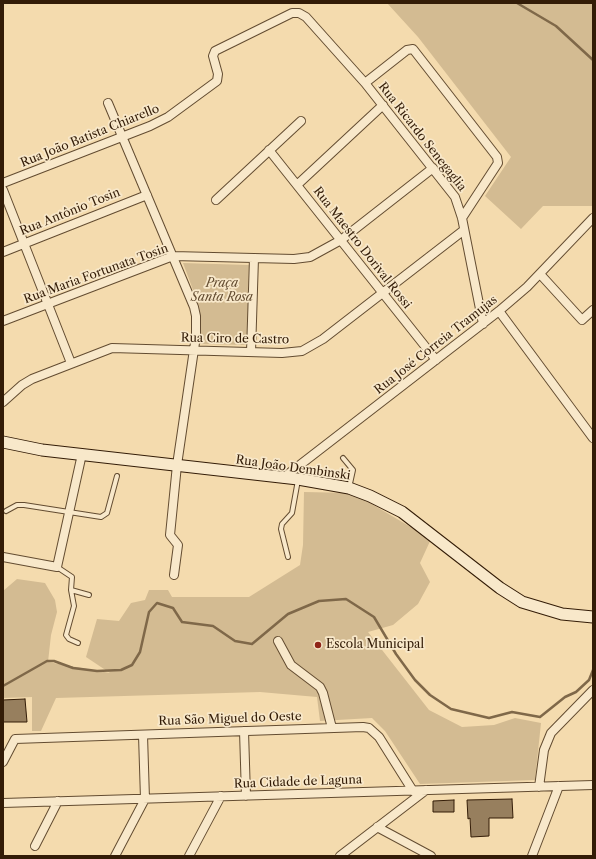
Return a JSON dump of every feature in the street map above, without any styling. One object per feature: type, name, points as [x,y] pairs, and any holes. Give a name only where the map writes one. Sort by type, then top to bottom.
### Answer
[{"type":"main road","name":"Rua João Dembinski","points":[[3,442],[29,448],[298,479],[349,488],[376,498],[402,512],[500,588],[522,602],[562,614],[593,617]]},
{"type":"street","name":"Rua João Batista Chiarello","points":[[3,183],[122,137],[168,117],[217,81],[218,74],[213,54],[217,49],[292,13],[300,13]]},
{"type":"street","name":"Rua Ricardo Senegaglia","points":[[300,13],[306,17],[365,83],[455,197],[462,218],[483,324]]},
{"type":"street","points":[[365,83],[407,50],[413,49],[497,157],[498,163],[462,218]]},
{"type":"street","points":[[108,103],[194,307],[197,327],[177,465],[170,535],[178,545],[174,576]]},
{"type":"street","points":[[297,185],[383,105]]},
{"type":"street","points":[[216,200],[301,121]]},
{"type":"street","name":"Rua Maestro Dorival Rossi","points":[[269,150],[436,360]]},
{"type":"street","name":"Rua Maria Fortunata Tosin","points":[[3,321],[173,256],[294,259],[310,257],[341,240],[432,168]]},
{"type":"street","points":[[3,190],[71,363]]},
{"type":"street","name":"Rua Antônio Tosin","points":[[3,252],[147,195]]},
{"type":"street","name":"Rua José Correia Tramujas","points":[[283,478],[499,311],[540,274],[593,218]]},
{"type":"street","name":"Rua Ciro de Castro","points":[[3,402],[18,388],[32,379],[112,348],[282,353],[302,350],[323,339],[464,230]]},
{"type":"street","points":[[251,352],[254,258]]},
{"type":"street","points":[[540,274],[582,320],[593,310]]},
{"type":"street","points":[[499,311],[593,438]]},
{"type":"street","points":[[3,557],[57,568],[82,454]]},
{"type":"street","points":[[278,641],[291,665],[314,682],[324,693],[332,728]]},
{"type":"street","points":[[540,787],[544,750],[551,733],[593,690]]},
{"type":"street","name":"Rua São Miguel do Oeste","points":[[3,762],[15,740],[363,727],[375,732],[413,791]]},
{"type":"street","points":[[244,731],[246,796]]},
{"type":"street","points":[[115,856],[145,799],[143,735]]},
{"type":"street","name":"Rua Cidade de Laguna","points":[[3,803],[593,785]]},
{"type":"street","points":[[532,856],[559,786]]},
{"type":"street","points":[[340,856],[426,790]]},
{"type":"street","points":[[189,856],[221,796]]},
{"type":"street","points":[[35,846],[58,801]]},
{"type":"street","points":[[377,827],[431,856]]},
{"type":"lane","points":[[343,458],[353,470],[349,488]]},
{"type":"lane","points":[[6,511],[17,505],[24,505],[101,517],[107,513],[116,476]]},
{"type":"lane","points":[[288,557],[281,529],[282,524],[292,513],[298,479]]},
{"type":"lane","points":[[57,568],[72,577],[71,590],[74,606],[66,635],[69,639],[78,643]]},
{"type":"lane","points":[[71,590],[89,595]]},
{"type":"green space","points":[[387,3],[593,3],[593,206],[543,206],[521,229],[485,196],[511,157],[418,37]]},
{"type":"green space","name":"Praça Santa Rosa","points":[[183,263],[249,265],[247,345],[199,344],[201,327],[199,306]]},
{"type":"green space","points":[[304,492],[353,493],[431,539],[420,563],[430,582],[418,604],[393,625],[368,632],[429,710],[462,727],[494,725],[515,718],[541,723],[535,780],[420,784],[385,731],[372,718],[320,721],[317,697],[260,692],[56,698],[41,731],[32,731],[32,697],[3,698],[3,591],[17,579],[45,583],[55,600],[57,612],[51,635],[48,662],[110,673],[86,657],[97,619],[119,621],[131,603],[145,600],[149,590],[168,590],[172,597],[249,597],[300,565],[303,545]]},
{"type":"building","points":[[25,699],[27,722],[3,722],[3,700]]},
{"type":"building","points":[[512,799],[513,818],[489,818],[489,836],[471,837],[467,800]]},
{"type":"building","points":[[454,800],[454,812],[433,812],[433,801]]},
{"type":"waterway","points":[[517,3],[556,26],[593,60]]},
{"type":"waterway","points":[[3,686],[47,661],[54,661],[73,668],[97,671],[121,670],[132,665],[140,652],[149,612],[157,603],[173,608],[182,622],[213,626],[235,641],[252,644],[288,614],[319,601],[346,599],[374,617],[396,654],[415,680],[430,695],[451,709],[489,718],[512,712],[540,717],[565,697],[576,692],[589,680],[593,670]]},
{"type":"place","name":"Escola Municipal","points":[[318,645]]}]
